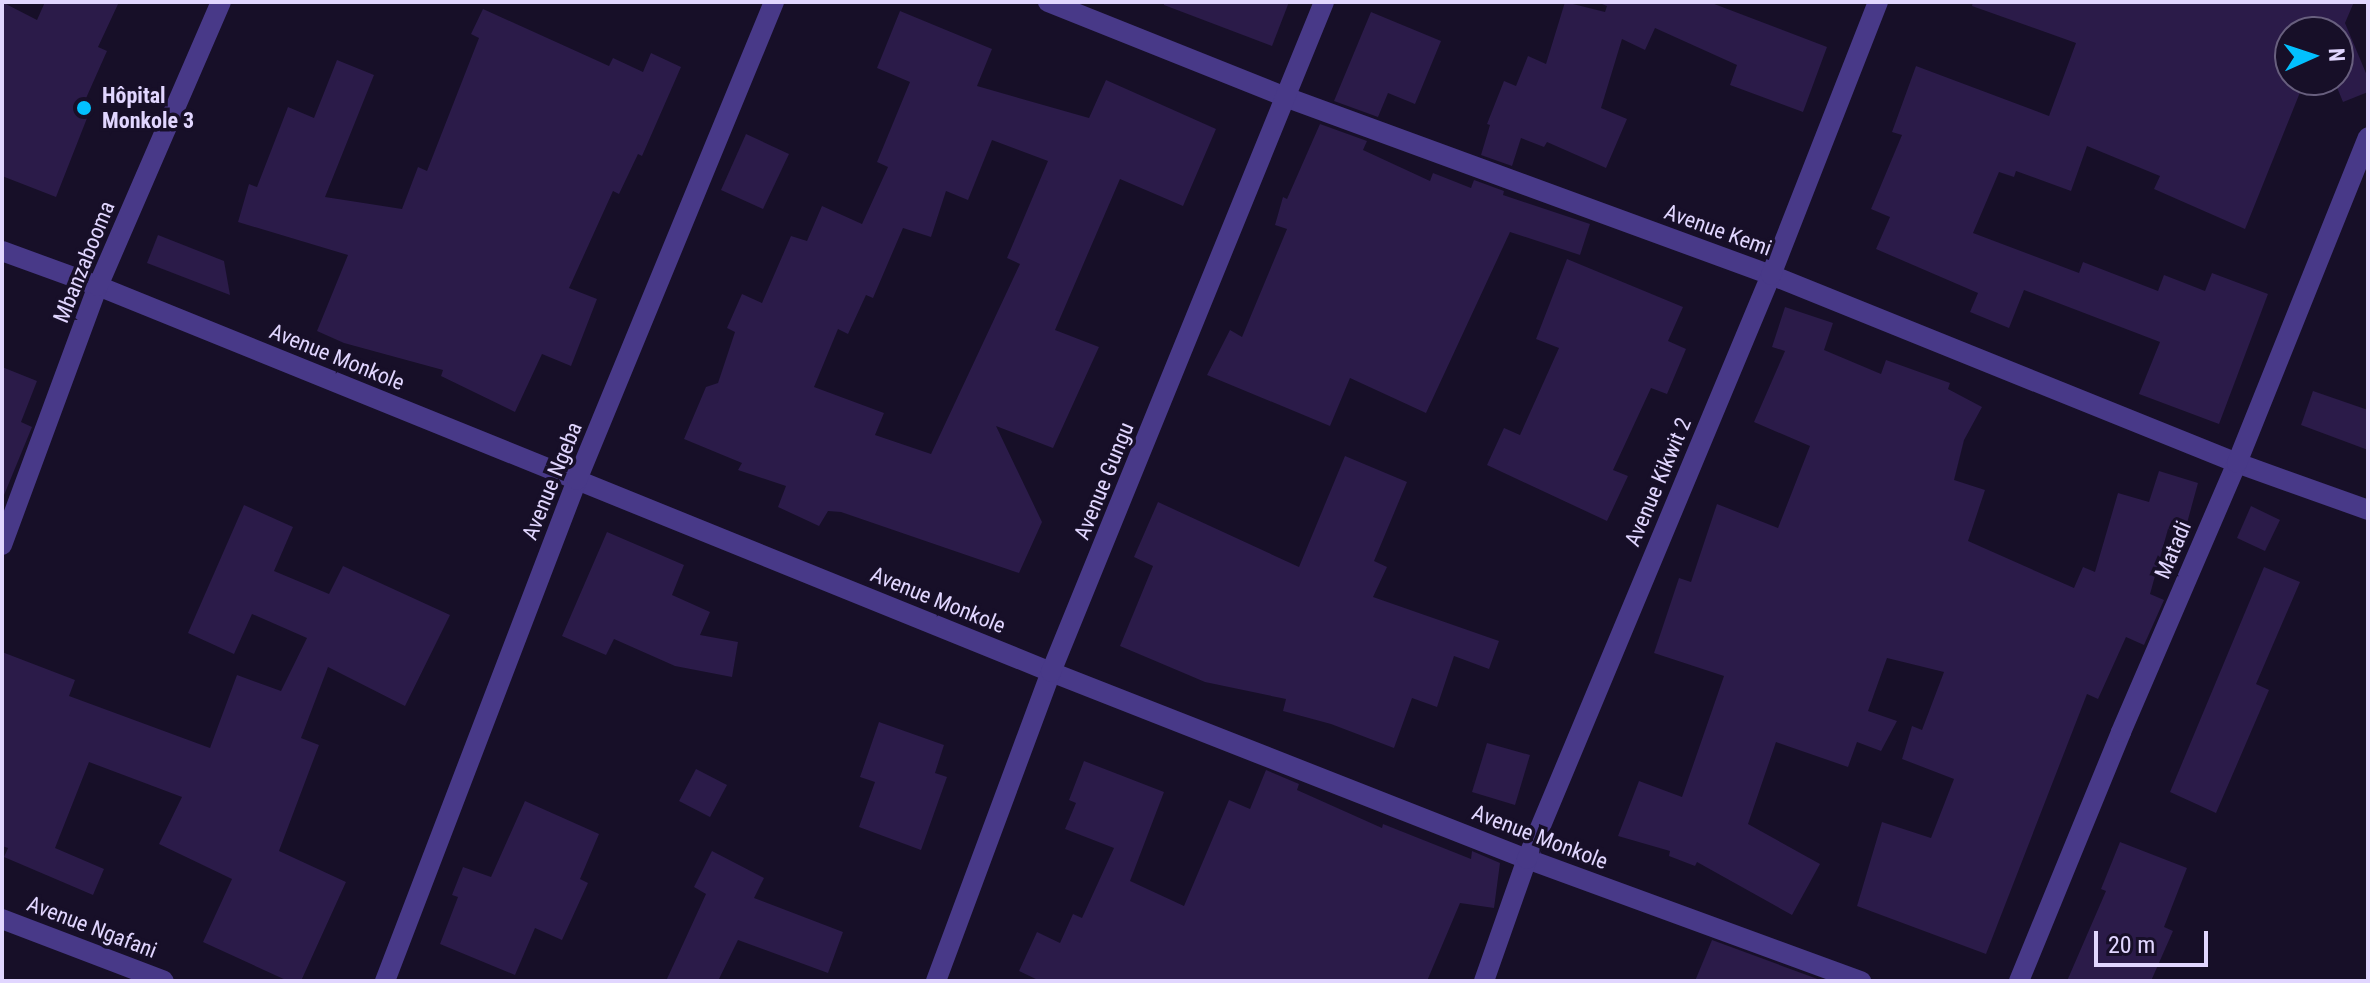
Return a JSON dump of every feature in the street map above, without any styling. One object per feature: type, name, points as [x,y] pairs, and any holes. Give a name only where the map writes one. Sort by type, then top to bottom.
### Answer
[{"type":"street","name":"Mbanzabooma","points":[[2,545],[98,286],[221,2]]},
{"type":"street","name":"Avenue Ngeba","points":[[385,981],[577,480],[774,2]]},
{"type":"street","name":"Avenue Kemi","points":[[1048,2],[1288,98],[1771,275],[2237,463],[2368,510]]},
{"type":"street","name":"Avenue Gungu","points":[[936,981],[1051,672],[1288,98],[1324,2]]},
{"type":"street","name":"Avenue Kikwit 2","points":[[1484,981],[1527,859],[1771,275],[1878,2]]},
{"type":"street","name":"Matadi","points":[[2019,981],[2121,732],[2237,463],[2368,137]]},
{"type":"street","name":"Avenue Monkole","points":[[2,251],[98,286],[1051,672],[1527,859],[1861,981]]},
{"type":"street","name":"Avenue Ngafani","points":[[2,919],[164,981]]},
{"type":"building","points":[[2,2],[37,20],[45,2],[119,2],[98,47],[107,51],[83,105],[91,108],[56,197],[2,176]]},
{"type":"building","points":[[1164,2],[1289,2],[1272,46],[1164,5]]},
{"type":"building","points":[[1565,2],[1605,12],[1607,6],[1597,2],[1709,2],[1827,47],[1803,112],[1730,85],[1737,65],[1655,28],[1645,50],[1622,39],[1601,108],[1627,119],[1606,168],[1547,142],[1544,147],[1521,138],[1512,166],[1481,155],[1490,125],[1487,124],[1504,81],[1516,86],[1528,56],[1546,64]]},
{"type":"building","points":[[1973,2],[2354,2],[2348,16],[2274,16],[2274,96],[2299,96],[2245,229],[2154,189],[2160,176],[2087,146],[2071,191],[2016,171],[2014,177],[1999,172],[1973,233],[2079,273],[2083,262],[2158,291],[2164,275],[2205,291],[2212,273],[2268,294],[2219,424],[2139,394],[2160,342],[2024,290],[2009,328],[1970,312],[1978,293],[1876,249],[1890,217],[1871,209],[1902,135],[1892,132],[1916,66],[2049,116],[2076,43],[1972,6]]},
{"type":"building","points":[[483,9],[609,66],[613,58],[643,72],[651,53],[681,67],[642,156],[638,154],[619,194],[613,191],[569,288],[597,299],[571,366],[542,354],[515,412],[441,376],[443,370],[344,343],[317,331],[348,255],[238,222],[249,184],[257,187],[288,107],[314,118],[337,60],[374,75],[325,197],[402,209],[418,167],[427,171],[479,38],[471,34]]},
{"type":"building","points":[[900,11],[992,49],[977,86],[1089,118],[1106,80],[1216,129],[1183,206],[1120,179],[1055,330],[1099,347],[1053,448],[996,426],[1042,522],[1019,573],[841,512],[828,511],[819,526],[778,507],[786,486],[738,470],[742,463],[684,439],[706,387],[718,383],[735,332],[727,328],[742,294],[762,303],[791,236],[807,241],[822,206],[862,224],[888,167],[877,162],[910,82],[877,68]],"holes":[[[992,140],[1048,161],[1007,258],[1020,264],[931,454],[875,435],[884,413],[814,387],[838,329],[848,334],[866,295],[873,298],[903,228],[931,237],[946,191],[968,200]]]},
{"type":"building","points":[[1371,12],[1441,41],[1415,104],[1388,93],[1378,117],[1334,101]]},
{"type":"building","points":[[2354,45],[2368,78],[2368,92],[2343,102],[2341,96],[2354,96]]},
{"type":"building","points":[[1320,124],[1367,141],[1363,150],[1430,181],[1433,173],[1471,188],[1474,180],[1504,191],[1503,195],[1590,224],[1580,255],[1510,232],[1426,413],[1350,378],[1330,426],[1207,375],[1230,330],[1242,337],[1287,229],[1275,225],[1283,197],[1287,199]]},
{"type":"building","points":[[746,134],[789,154],[763,209],[721,190]]},
{"type":"building","points":[[158,235],[224,261],[230,295],[147,263]]},
{"type":"building","points":[[1567,259],[1683,307],[1668,341],[1686,349],[1667,394],[1651,388],[1613,470],[1628,476],[1607,521],[1487,465],[1504,428],[1520,435],[1559,348],[1536,339]]},
{"type":"building","points":[[1785,307],[1833,323],[1824,350],[1881,374],[1886,360],[1950,383],[1948,389],[1982,407],[1964,440],[1954,480],[1985,490],[1968,541],[2074,588],[2083,567],[2095,572],[2118,493],[2149,502],[2159,471],[2198,483],[2184,534],[2168,529],[2150,594],[2164,600],[2144,645],[2126,637],[2098,699],[2087,694],[1986,954],[1857,906],[1882,822],[1931,838],[1954,779],[1902,759],[1912,726],[1922,730],[1944,672],[1887,658],[1868,711],[1897,721],[1881,751],[1857,742],[1848,767],[1776,742],[1748,824],[1820,864],[1792,915],[1697,862],[1695,866],[1669,856],[1670,851],[1618,836],[1639,781],[1682,797],[1724,676],[1654,653],[1679,578],[1691,582],[1717,504],[1778,528],[1810,446],[1754,422],[1785,351],[1772,347]]},
{"type":"building","points":[[2,367],[37,381],[21,422],[32,427],[2,500]]},
{"type":"building","points":[[2313,391],[2368,410],[2368,450],[2301,425]]},
{"type":"building","points":[[1345,456],[1407,482],[1374,561],[1387,567],[1373,597],[1499,641],[1489,669],[1454,656],[1437,707],[1412,698],[1394,748],[1331,724],[1283,711],[1286,699],[1205,682],[1120,646],[1153,566],[1134,557],[1158,502],[1299,567]]},
{"type":"building","points":[[244,505],[293,527],[274,571],[329,594],[343,566],[450,615],[405,706],[328,667],[301,738],[319,745],[279,851],[346,882],[301,981],[288,981],[203,942],[232,879],[159,844],[182,797],[89,762],[55,848],[104,869],[93,895],[4,857],[8,848],[2,846],[2,652],[75,680],[69,696],[210,748],[237,675],[281,691],[307,638],[252,614],[234,654],[188,633]]},
{"type":"building","points":[[2251,506],[2280,520],[2265,551],[2237,538]]},
{"type":"building","points":[[607,532],[684,565],[672,595],[710,612],[700,635],[738,642],[732,677],[675,666],[614,639],[606,655],[562,636]]},
{"type":"building","points":[[2264,567],[2300,582],[2256,684],[2269,690],[2216,813],[2170,792]]},
{"type":"building","points":[[879,722],[944,745],[935,773],[947,777],[921,850],[859,827],[875,782],[860,777]]},
{"type":"building","points":[[1487,743],[1530,755],[1515,805],[1472,792]]},
{"type":"building","points":[[1084,761],[1164,792],[1130,881],[1184,906],[1229,800],[1250,809],[1266,770],[1299,784],[1297,790],[1382,828],[1383,824],[1471,859],[1472,851],[1500,863],[1494,908],[1460,903],[1427,981],[1040,981],[1019,971],[1037,932],[1060,943],[1073,914],[1082,918],[1114,848],[1065,829],[1076,803],[1069,800]]},
{"type":"building","points":[[696,769],[727,785],[710,817],[679,801]]},
{"type":"building","points":[[525,801],[599,834],[580,879],[588,883],[562,940],[535,928],[515,975],[440,944],[458,897],[452,895],[463,867],[491,877]]},
{"type":"building","points":[[2120,842],[2187,868],[2164,927],[2173,931],[2151,981],[2067,981],[2106,891],[2101,889]]},
{"type":"building","points":[[712,851],[764,878],[754,898],[843,932],[828,973],[738,940],[718,981],[666,981],[706,894],[694,887]]},
{"type":"building","points":[[1712,940],[1823,981],[1695,981]]},
{"type":"place","name":"Hôpital Monkole 3","points":[[84,108]]}]
